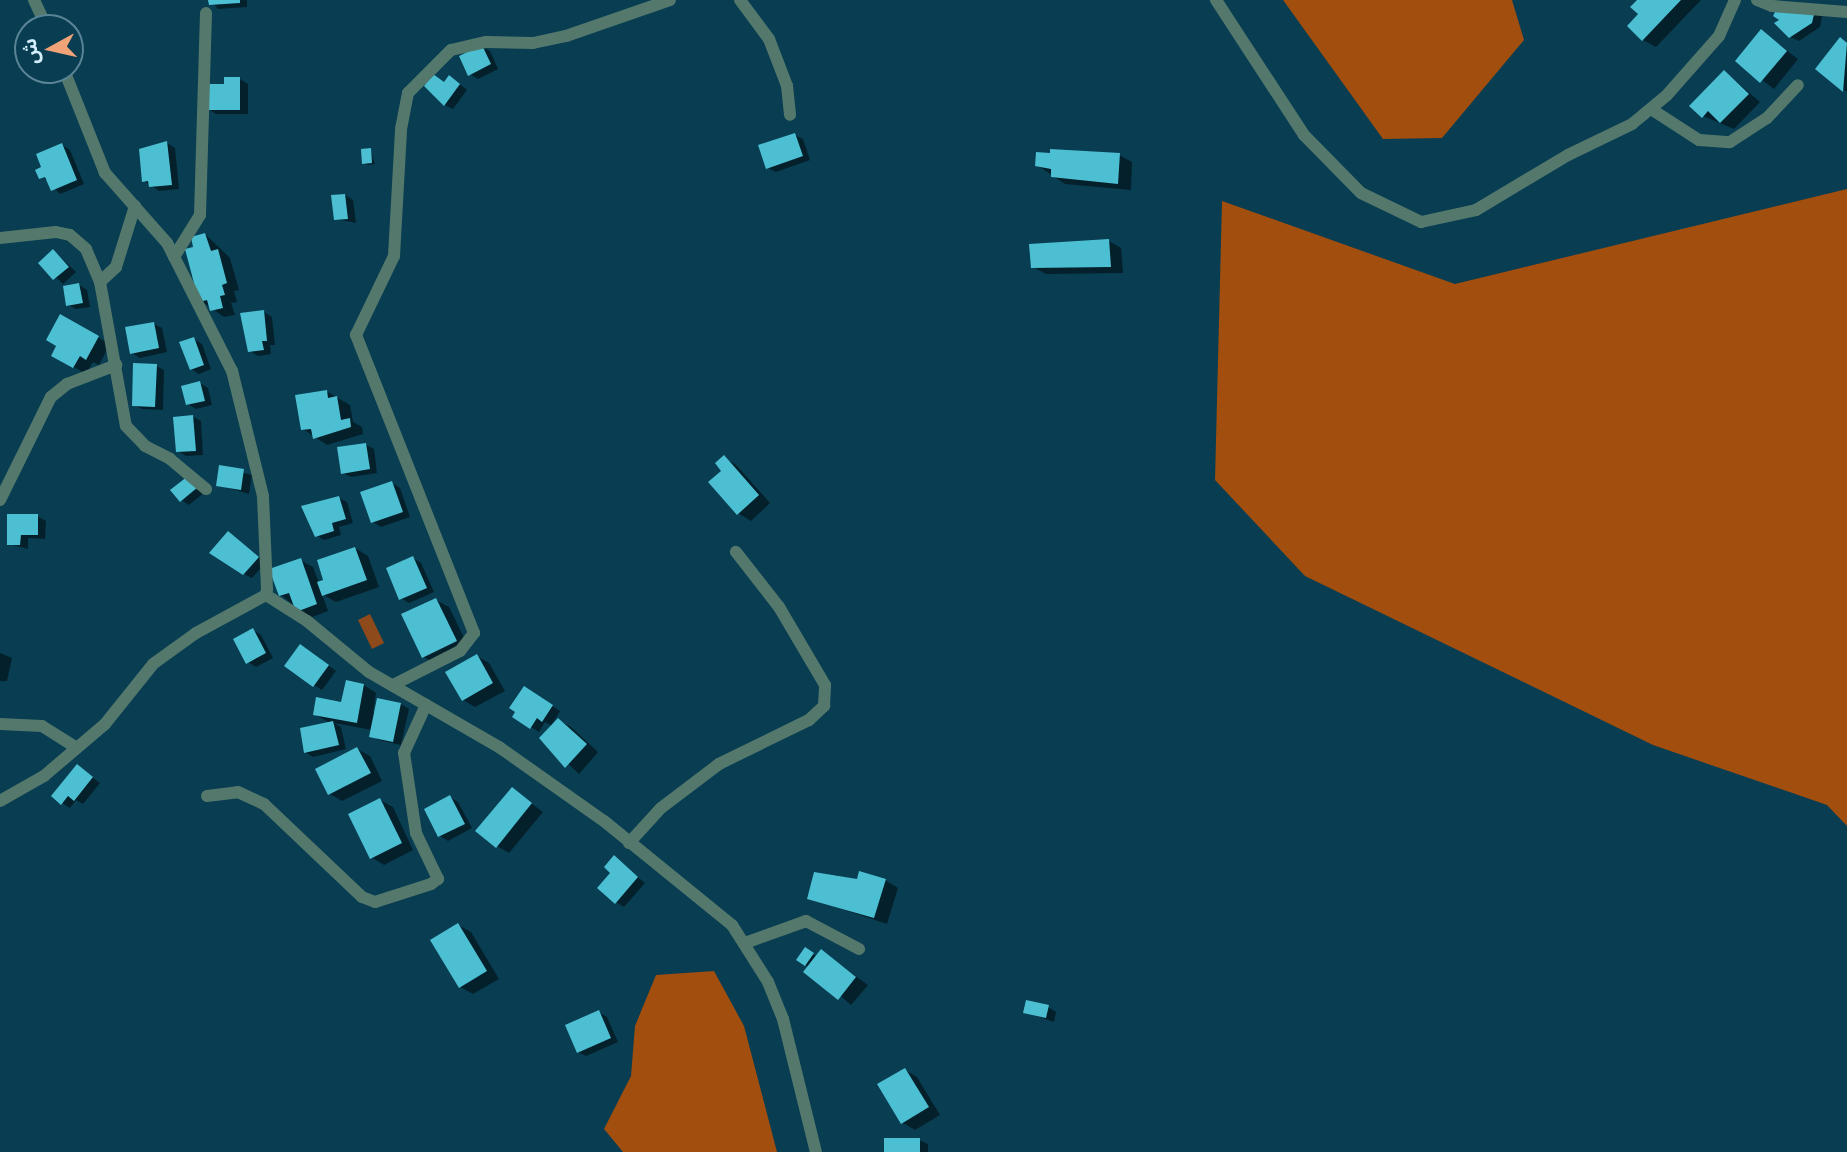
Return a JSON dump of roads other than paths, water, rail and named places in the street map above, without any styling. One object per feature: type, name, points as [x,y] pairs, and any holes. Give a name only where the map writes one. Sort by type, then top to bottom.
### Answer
[{"type":"street","points":[[395,684],[460,651],[474,633],[356,335],[394,256],[401,129],[408,93],[451,50],[486,42],[533,43],[566,36],[670,0]]},
{"type":"street","points":[[740,0],[769,39],[787,86],[790,115]]},
{"type":"street","points":[[1216,0],[1304,135],[1361,193],[1421,222],[1438,222],[1476,210],[1651,109],[1719,36],[1735,0]]},
{"type":"street","points":[[1757,0],[1772,6],[1847,12]]},
{"type":"street","points":[[174,257],[201,215],[206,13]]},
{"type":"street","points":[[70,84],[105,173],[155,227],[174,257],[232,371],[263,496],[268,560],[266,595]]},
{"type":"street","points":[[1651,109],[1699,140],[1730,142],[1766,118],[1798,85]]},
{"type":"street","points":[[100,282],[116,267],[135,206]]},
{"type":"street","points":[[0,238],[56,232],[70,235],[86,249],[100,282],[126,426],[145,446],[170,459],[206,489]]},
{"type":"street","points":[[0,500],[51,397],[67,384],[116,365]]},
{"type":"street","points":[[629,843],[660,808],[719,764],[809,720],[824,706],[825,685],[779,607],[736,552]]},
{"type":"street","points":[[266,595],[307,621],[369,672],[395,684],[499,747],[629,843],[732,925],[768,982],[783,1019],[816,1152]]},
{"type":"street","points":[[0,801],[29,787],[105,724],[153,664],[196,633],[266,595]]},
{"type":"street","points":[[207,796],[238,792],[264,804],[362,897],[375,902],[431,884],[438,879],[415,833],[404,753],[426,705]]},
{"type":"street","points":[[0,724],[42,726],[77,748]]},
{"type":"street","points":[[745,943],[806,921],[859,949]]}]
